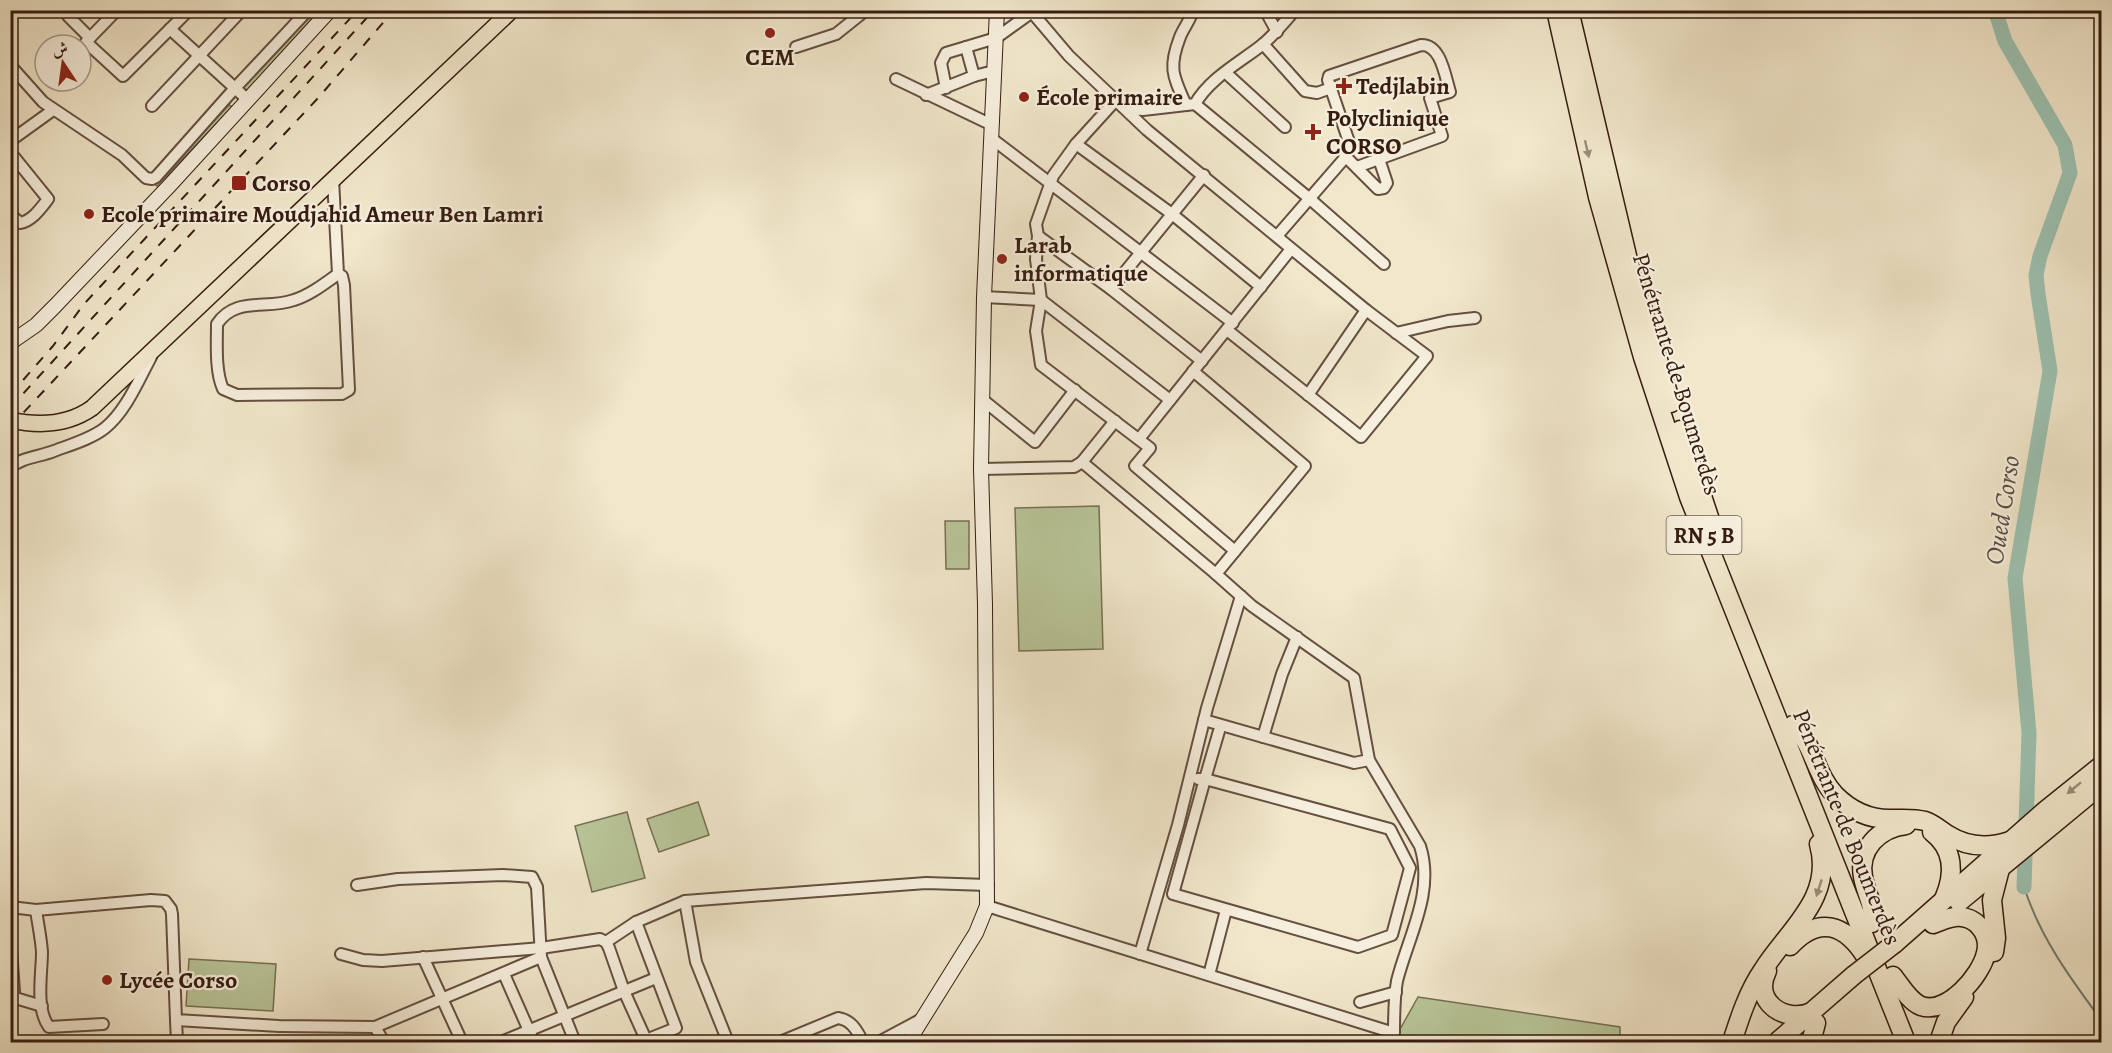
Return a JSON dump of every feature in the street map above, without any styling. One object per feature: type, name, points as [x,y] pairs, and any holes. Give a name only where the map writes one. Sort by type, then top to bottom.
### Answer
[{"type":"highway","name":"Pénétrante de Boumerdès","points":[[1556,10],[1598,197],[1643,357],[1689,497],[1806,790],[1889,981],[1919,1042]]},
{"type":"highway","name":"Pénétrante de Boumerdès","points":[[1569,10],[1628,260],[1672,406],[1714,531],[1872,923],[1889,981],[1897,1019],[1906,1042]]},
{"type":"highway","points":[[1792,725],[1806,741],[1818,770],[1828,786],[1840,800],[1856,811],[1880,819],[1922,820],[1934,825],[1952,838],[1974,845],[2016,843]]},
{"type":"highway","points":[[2048,818],[2102,765]]},
{"type":"highway","points":[[1777,1042],[1814,1017],[1896,948],[1944,900],[2048,818],[2102,784]]},
{"type":"highway","points":[[1732,1042],[1743,1008],[1756,981],[1811,905],[1822,882],[1823,860],[1806,790]]},
{"type":"highway","points":[[1872,923],[1873,909],[1862,874],[1864,858],[1876,837],[1890,828],[1904,825],[1917,826],[1934,833],[1943,842],[1952,871],[1951,883],[1944,900]]},
{"type":"highway","points":[[1939,1042],[1952,1013],[1992,960],[1996,938],[1992,900],[2000,869],[2016,843]]},
{"type":"highway","points":[[1896,948],[1933,924],[2000,869]]},
{"type":"highway","points":[[1814,1017],[1779,1012],[1766,1000],[1763,988],[1765,977],[1771,967],[1798,937],[1810,930],[1830,927],[1849,935],[1889,981],[1912,1001],[1929,1008],[1946,1004],[1974,977],[1987,950],[1983,930],[1975,922],[1964,917],[1952,917],[1933,924]]},
{"type":"highway","points":[[1794,1042],[1814,1017]]},
{"type":"highway","points":[[1810,1042],[1814,1017]]},
{"type":"highway","points":[[1897,1019],[1900,1042]]},
{"type":"main road","points":[[10,343],[36,325],[171,184],[330,10]]},
{"type":"main road","points":[[10,420],[28,424],[55,423],[83,415],[92,408],[155,351],[512,10]]},
{"type":"main road","points":[[908,1042],[976,933],[987,906],[981,469],[984,297],[997,10]]},
{"type":"street","points":[[93,36],[117,10]]},
{"type":"street","points":[[93,49],[123,76],[189,10]]},
{"type":"street","points":[[152,106],[242,10]]},
{"type":"street","points":[[10,64],[43,102],[122,155],[146,178],[152,179],[308,10]]},
{"type":"street","points":[[796,46],[837,34],[866,10]]},
{"type":"street","points":[[1193,10],[1181,36],[1172,69],[1174,79],[1190,105],[1310,199],[1384,264]]},
{"type":"street","points":[[1265,10],[1277,32]]},
{"type":"street","points":[[1126,109],[1143,110],[1190,105],[1208,86],[1277,32],[1295,10]]},
{"type":"street","points":[[896,79],[992,131],[1361,437],[1427,356],[1366,310],[1147,130],[1069,56],[1032,11],[996,38],[946,53],[941,63],[946,87]]},
{"type":"street","points":[[68,16],[79,33]]},
{"type":"street","points":[[170,29],[248,100]]},
{"type":"street","points":[[1263,44],[1305,91],[1317,93],[1331,88]]},
{"type":"street","points":[[1277,237],[1345,156],[1349,142],[1328,80],[1332,74],[1421,45],[1431,47],[1436,52],[1450,92],[1430,98],[1442,136],[1357,167]]},
{"type":"street","points":[[966,47],[974,76]]},
{"type":"street","points":[[926,95],[974,76],[994,71]]},
{"type":"street","points":[[1226,73],[1285,127]]},
{"type":"street","points":[[1116,100],[1076,144],[1051,182],[1036,224],[1038,236],[1036,259],[1041,300],[1035,331],[1041,365],[1150,448],[1135,466],[1235,551]]},
{"type":"street","points":[[10,141],[53,110]]},
{"type":"street","points":[[1076,144],[1172,214],[1262,286]]},
{"type":"street","points":[[10,152],[48,199],[31,219],[25,222],[20,223],[10,214]]},
{"type":"street","points":[[1345,156],[1378,189],[1384,188],[1387,183],[1379,159]]},
{"type":"street","points":[[1111,289],[1204,175]]},
{"type":"street","points":[[333,179],[338,274],[342,276],[345,285],[349,390],[342,394],[237,395],[223,389],[219,372],[217,324],[230,310],[293,301],[316,290],[338,274]]},
{"type":"street","points":[[1038,236],[1111,289],[1202,361]]},
{"type":"street","points":[[1139,439],[1291,249]]},
{"type":"street","points":[[984,297],[1041,300],[1170,400]]},
{"type":"street","points":[[1308,395],[1366,310]]},
{"type":"street","points":[[1396,333],[1448,321],[1475,318]]},
{"type":"street","points":[[10,468],[25,459],[42,455],[106,428],[120,412],[155,351]]},
{"type":"street","points":[[1193,371],[1305,466],[1216,574]]},
{"type":"street","points":[[983,400],[1035,442],[1075,390]]},
{"type":"street","points":[[981,469],[1074,467],[1082,462],[1115,421]]},
{"type":"street","points":[[987,906],[1394,1033],[1396,992],[1407,946],[1418,917],[1424,889],[1425,861],[1420,846],[1369,760],[1354,678],[1241,596],[1082,462]]},
{"type":"street","points":[[1140,954],[1190,779],[1204,720],[1241,596]]},
{"type":"street","points":[[1263,737],[1282,675],[1298,637]]},
{"type":"street","points":[[1204,720],[1354,763],[1369,760]]},
{"type":"street","points":[[1173,894],[1219,731]]},
{"type":"street","points":[[1159,892],[1173,894],[1358,947],[1392,935],[1410,868],[1390,829],[1205,779],[1190,779]]},
{"type":"street","points":[[357,885],[398,879],[503,875],[532,877],[537,887],[541,952],[575,1042]]},
{"type":"street","points":[[606,942],[636,922],[685,901],[926,883],[988,885]]},
{"type":"street","points":[[10,907],[36,910],[151,900],[165,901],[172,914],[177,1042]]},
{"type":"street","points":[[685,901],[696,962],[728,1042]]},
{"type":"street","points":[[36,910],[42,949],[42,1006],[49,1027],[103,1024]]},
{"type":"street","points":[[1209,975],[1226,910]]},
{"type":"street","points":[[341,954],[372,961],[541,952],[591,939],[600,939],[606,942],[645,1042],[676,1028],[636,922]]},
{"type":"street","points":[[10,935],[14,992],[11,998],[42,1006]]},
{"type":"street","points":[[176,1020],[279,1026],[375,1028],[504,974],[541,952]]},
{"type":"street","points":[[423,957],[462,1042]]},
{"type":"street","points":[[504,974],[534,1042]]},
{"type":"street","points":[[501,1042],[656,978]]},
{"type":"street","points":[[1360,1002],[1396,992]]},
{"type":"street","points":[[780,1042],[838,1018],[851,1024],[863,1042]]},
{"type":"street","points":[[879,1042],[920,1020]]},
{"type":"street","points":[[375,1028],[384,1042]]},
{"type":"green space","points":[[313,11],[319,11],[246,92],[242,89]]},
{"type":"green space","points":[[229,105],[231,108],[157,186],[154,184]]},
{"type":"green space","points":[[1099,506],[1103,649],[1019,651],[1015,508]]},
{"type":"green space","points":[[945,521],[969,521],[969,569],[946,569]]},
{"type":"green space","points":[[698,802],[709,835],[659,852],[647,819]]},
{"type":"green space","points":[[627,812],[645,878],[592,892],[575,826]]},
{"type":"green space","points":[[189,959],[276,964],[273,1011],[186,1006]]},
{"type":"green space","points":[[1418,997],[1620,1027],[1620,1042],[1398,1042],[1399,1031]]},
{"type":"waterway","name":"Oued Corso","points":[[1995,10],[2005,41],[2065,145],[2070,173],[2040,256],[2036,275],[2050,371],[2015,578],[2029,733],[2024,887]]},
{"type":"waterway","name":"Oued Corso","points":[[2024,887],[2047,940],[2067,973],[2102,1021]]},
{"type":"railway","points":[[10,395],[53,346],[84,304],[358,10]]},
{"type":"railway","points":[[10,408],[374,10]]},
{"type":"railway","points":[[10,427],[319,97],[394,10]]},
{"type":"place","name":"CEM","points":[[770,33]]},
{"type":"place","name":"Tedjlabin","points":[[1344,86]]},
{"type":"place","name":"École primaire","points":[[1024,97]]},
{"type":"place","name":"Polyclinique CORSO","points":[[1313,132]]},
{"type":"place","name":"Corso","points":[[239,183]]},
{"type":"place","name":"Ecole primaire Moudjahid Ameur Ben Lamri","points":[[89,214]]},
{"type":"place","name":"Larab informatique","points":[[1002,259]]},
{"type":"place","name":"Lycée Corso","points":[[107,980]]}]
